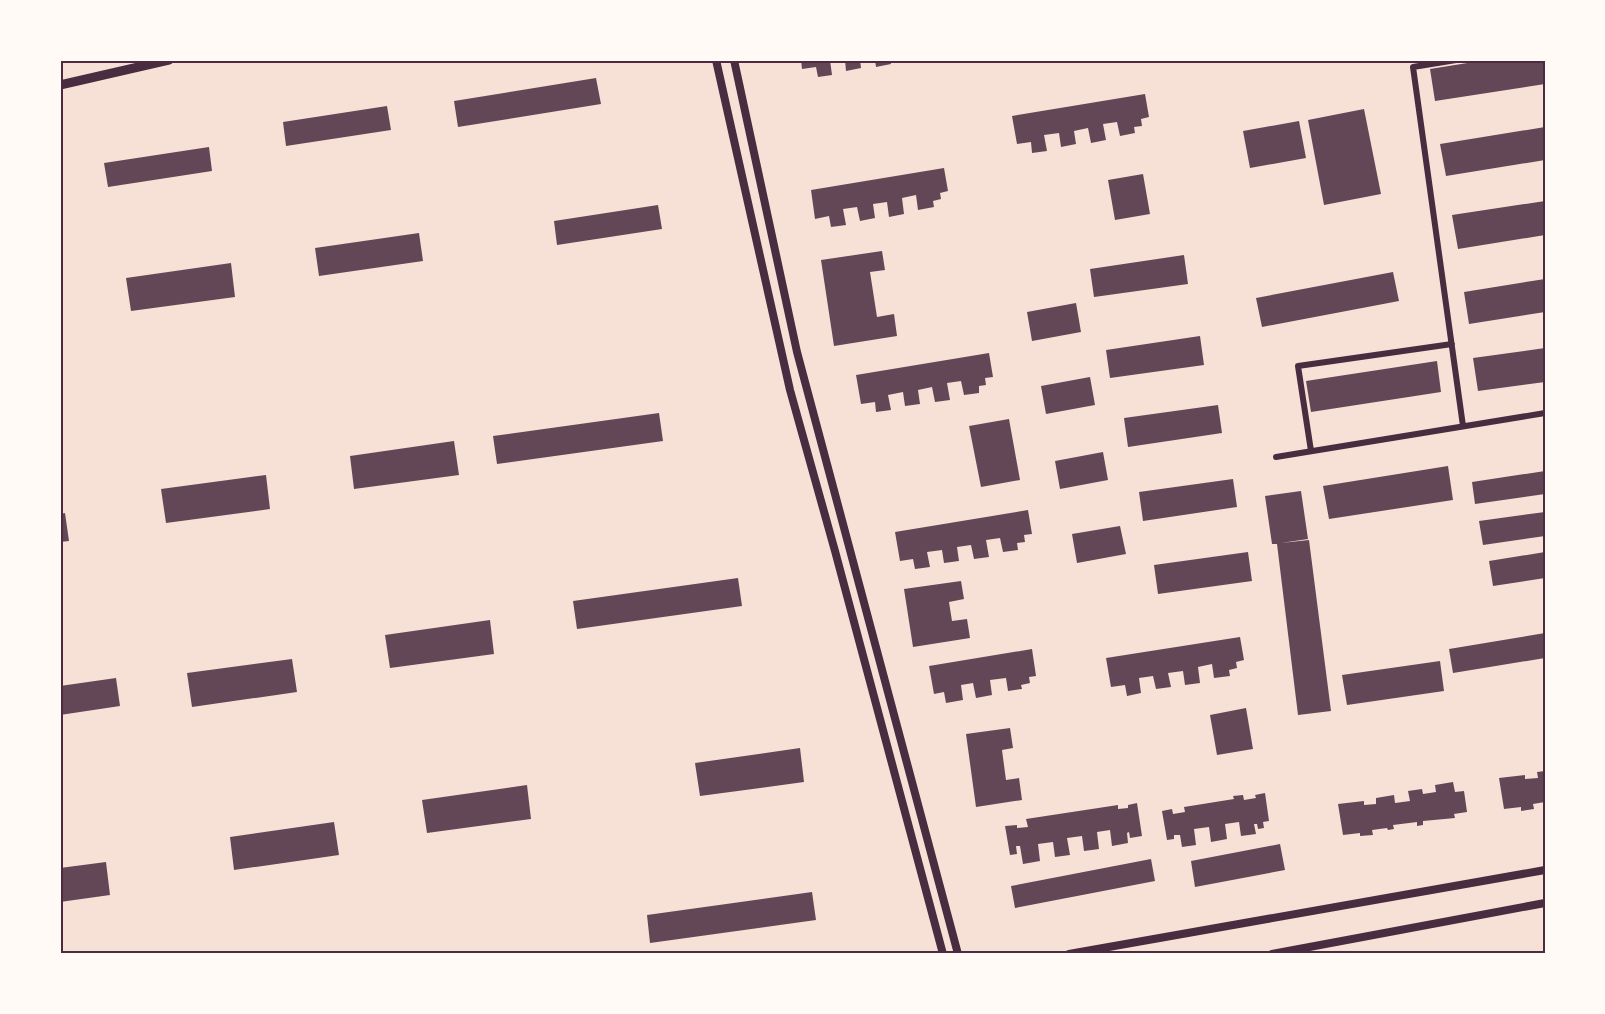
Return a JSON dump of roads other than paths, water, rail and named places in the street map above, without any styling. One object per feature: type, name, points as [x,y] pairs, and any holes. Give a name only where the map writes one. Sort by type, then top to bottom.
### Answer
[{"type":"main road","points":[[60,85],[169,60]]},
{"type":"street","points":[[716,60],[790,390],[943,954]]},
{"type":"street","points":[[734,60],[797,352],[958,954]]},
{"type":"street","points":[[1456,60],[1413,67],[1463,426]]},
{"type":"street","points":[[1311,451],[1298,366],[1452,344]]},
{"type":"street","points":[[1276,457],[1545,413]]},
{"type":"street","points":[[1069,954],[1545,870]]},
{"type":"street","points":[[1272,954],[1545,903]]}]
